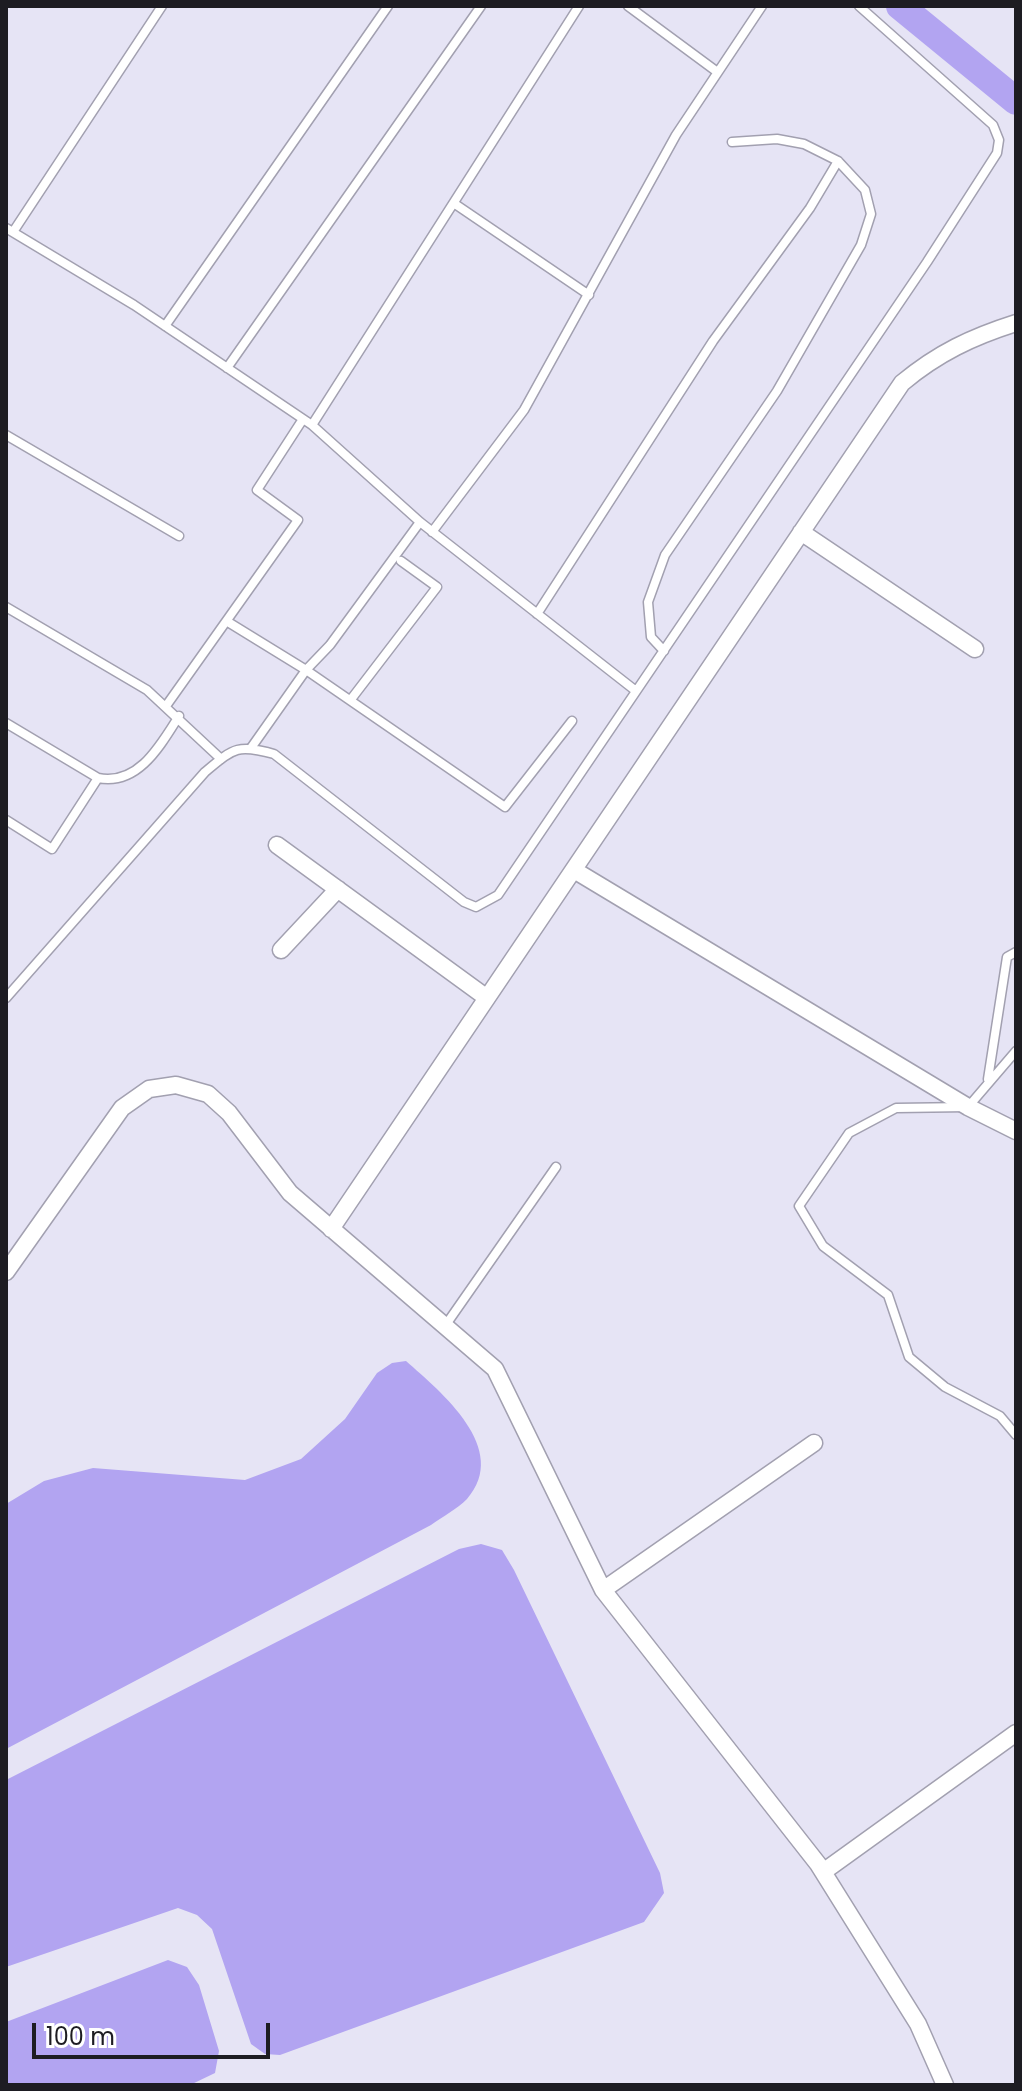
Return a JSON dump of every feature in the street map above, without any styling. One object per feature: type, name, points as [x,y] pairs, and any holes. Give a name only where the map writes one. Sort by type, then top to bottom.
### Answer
[{"type":"street","points":[[331,1229],[902,383],[934,356],[969,338],[1016,323]]},
{"type":"street","points":[[801,532],[975,649]]},
{"type":"street","points":[[277,845],[487,998]]},
{"type":"street","points":[[574,870],[968,1107],[1016,1131]]},
{"type":"street","points":[[281,950],[338,889]]},
{"type":"street","points":[[6,1272],[122,1108],[149,1089],[176,1085],[208,1094],[229,1113],[290,1193],[495,1369],[603,1590],[823,1872],[918,2024],[945,2085]]},
{"type":"street","points":[[603,1590],[814,1443]]},
{"type":"street","points":[[823,1872],[1016,1733]]},
{"type":"lane","points":[[162,6],[9,230],[165,326],[312,425],[432,532],[636,691]]},
{"type":"lane","points":[[165,326],[388,6]]},
{"type":"lane","points":[[227,368],[481,6]]},
{"type":"lane","points":[[312,425],[579,6]]},
{"type":"lane","points":[[628,6],[716,71]]},
{"type":"lane","points":[[432,532],[524,410],[676,135],[762,6]]},
{"type":"lane","points":[[6,998],[205,772],[244,746],[274,754],[464,902],[476,907],[498,895],[927,262],[997,153],[999,140],[993,125],[859,6]]},
{"type":"lane","points":[[664,651],[651,637],[648,602],[665,555],[777,391],[861,245],[871,214],[865,190],[838,161],[791,142],[732,142]]},
{"type":"lane","points":[[537,614],[713,341],[810,208],[838,161]]},
{"type":"lane","points":[[455,204],[589,295]]},
{"type":"lane","points":[[166,706],[298,520],[257,490],[303,419]]},
{"type":"lane","points":[[6,435],[179,536]]},
{"type":"lane","points":[[251,748],[306,670],[330,645],[420,522]]},
{"type":"lane","points":[[352,698],[437,587],[401,561]]},
{"type":"lane","points":[[6,607],[147,690],[179,716],[221,759]]},
{"type":"lane","points":[[228,622],[352,698],[505,807],[572,721]]},
{"type":"lane","points":[[6,723],[98,778],[115,781],[134,772],[157,750],[179,716]]},
{"type":"lane","points":[[6,820],[52,849],[98,778]]},
{"type":"lane","points":[[988,1080],[1007,957],[1016,952]]},
{"type":"lane","points":[[1016,1051],[968,1107],[896,1108],[849,1133],[799,1206],[823,1246],[888,1295],[909,1357],[945,1387],[1000,1416],[1016,1435]]},
{"type":"lane","points":[[445,1326],[556,1167]]},
{"type":"shaded area","points":[[406,1361],[452,1405],[476,1442],[481,1461],[478,1480],[467,1499],[431,1525],[6,1749],[6,1504],[44,1481],[93,1468],[245,1480],[301,1459],[345,1419],[377,1373],[392,1363]]},
{"type":"shaded area","points":[[481,1544],[502,1550],[514,1570],[660,1873],[664,1893],[644,1922],[280,2055],[265,2054],[251,2044],[212,1929],[197,1915],[178,1908],[6,1967],[6,1780],[459,1549]]},
{"type":"shaded area","points":[[168,1960],[187,1967],[199,1985],[219,2051],[215,2073],[190,2085],[6,2085],[6,2022]]},
{"type":"waterway","points":[[900,6],[1016,101]]}]
